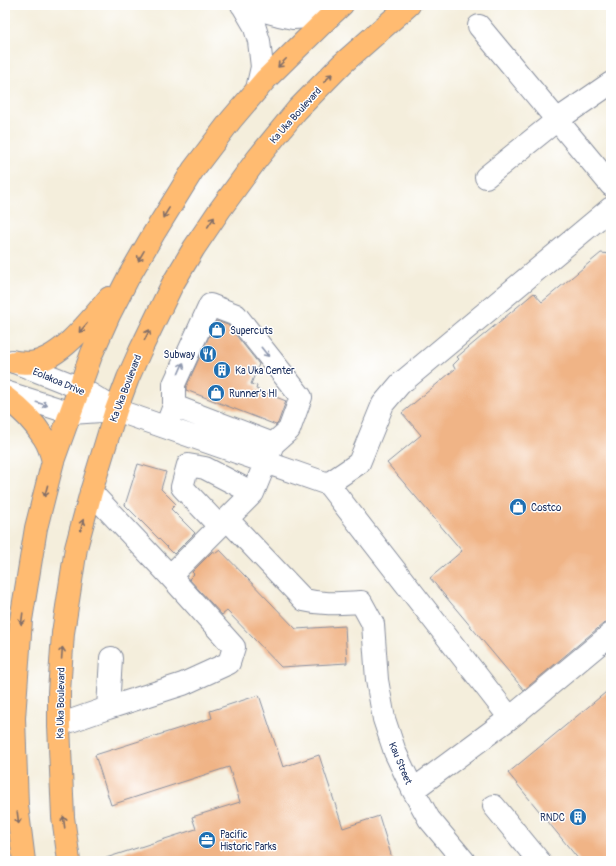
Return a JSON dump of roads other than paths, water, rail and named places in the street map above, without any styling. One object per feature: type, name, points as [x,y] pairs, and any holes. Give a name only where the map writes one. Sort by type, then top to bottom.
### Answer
[{"type":"main road","name":"Ka Uka Boulevard","points":[[69,861],[63,817],[59,725],[59,692],[63,633],[76,548],[116,410],[140,351],[172,285],[194,248],[219,211],[257,159],[297,110],[342,64],[409,5]]},
{"type":"main road","points":[[24,861],[17,805],[14,726],[14,710],[23,612],[36,528],[53,461],[92,353],[128,278],[193,170],[257,89],[336,10]]},
{"type":"main road","points":[[9,360],[34,363],[46,359],[59,351],[76,335],[128,278]]},
{"type":"main road","points":[[5,397],[22,410],[45,438],[53,461]]},
{"type":"street","points":[[243,5],[279,16],[293,18],[336,10]]},
{"type":"street","points":[[243,5],[254,25],[259,41],[262,67],[257,89]]},
{"type":"street","points":[[479,26],[611,185]]},
{"type":"street","points":[[486,177],[557,120],[611,83]]},
{"type":"street","points":[[328,484],[359,463],[383,404],[400,384],[611,208]]},
{"type":"street","points":[[166,427],[174,406],[174,384],[210,305],[236,315],[301,397],[289,430],[269,453],[253,493],[170,576]]},
{"type":"street","name":"Eolakoa Drive","points":[[9,360],[80,388],[116,410]]},
{"type":"street","points":[[5,392],[71,413],[116,410],[166,427],[269,453]]},
{"type":"street","points":[[174,406],[328,484],[510,718]]},
{"type":"street","points":[[223,522],[182,487],[188,465],[205,468],[253,493]]},
{"type":"street","points":[[59,725],[183,684],[229,663],[234,647],[91,492]]},
{"type":"street","name":"Kau Street","points":[[223,522],[304,600],[317,603],[336,604],[361,602],[373,624],[377,680],[384,719],[395,752],[429,819],[464,861]]},
{"type":"street","points":[[413,790],[510,718],[611,634]]},
{"type":"street","points":[[108,708],[111,658]]},
{"type":"street","points":[[494,806],[540,861]]},
{"type":"place","name":"Supercuts","points":[[217,330]]},
{"type":"place","name":"Subway","points":[[208,354]]},
{"type":"place","name":"Ka Uka Center","points":[[222,370]]},
{"type":"place","name":"Runner's HI","points":[[216,393]]},
{"type":"place","name":"Costco","points":[[518,507]]},
{"type":"place","name":"RNDC","points":[[578,817]]},
{"type":"place","name":"Pacific Historic Parks","points":[[207,840]]}]
